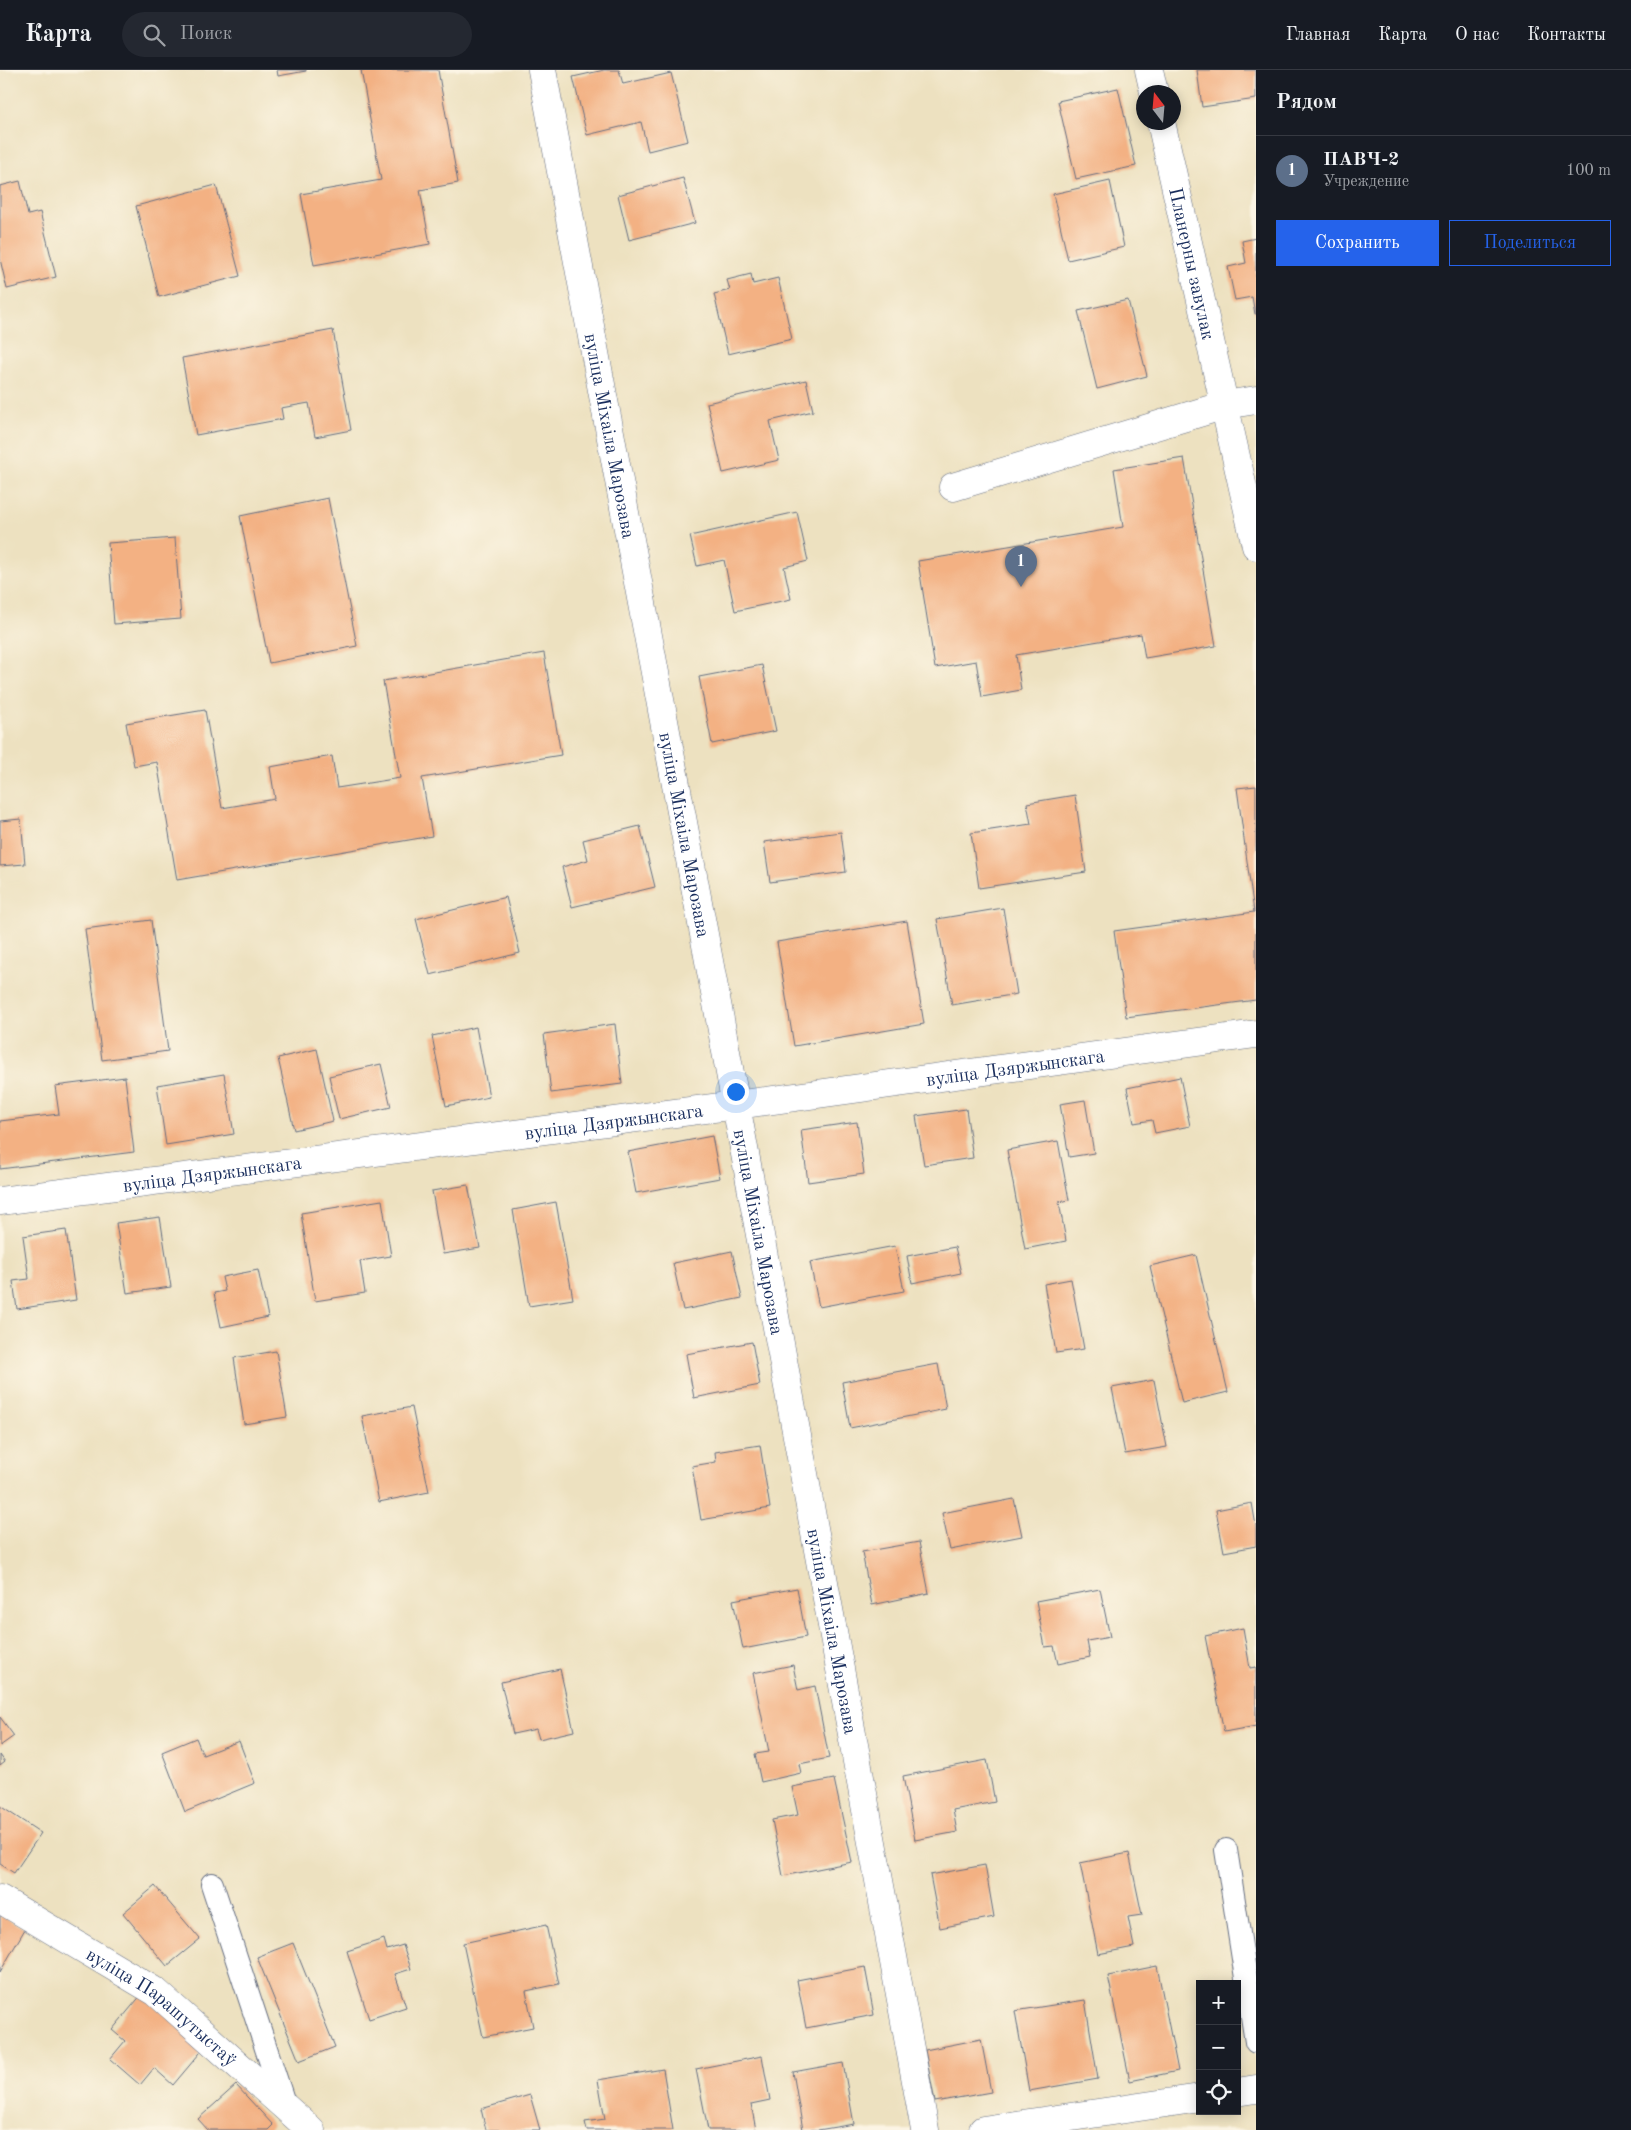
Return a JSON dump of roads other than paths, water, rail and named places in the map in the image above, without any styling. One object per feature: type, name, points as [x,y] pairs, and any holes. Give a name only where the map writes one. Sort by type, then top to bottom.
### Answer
[{"type":"street","name":"вуліца Міхаіла Марозава","points":[[542,70],[736,1105],[925,2130]]},
{"type":"street","points":[[1149,70],[1152,85]]},
{"type":"street","name":"Планерны завулак","points":[[1163,130],[1256,546]]},
{"type":"street","points":[[953,487],[1225,405],[1256,400]]},
{"type":"street","name":"вуліца Дзяржынскага","points":[[0,1201],[736,1105],[1256,1034]]},
{"type":"street","name":"вуліца Парашутыстаў","points":[[0,1899],[156,1992],[311,2130]]},
{"type":"street","points":[[1241,2091],[1256,2089]]},
{"type":"street","points":[[983,2130],[1196,2099]]},
{"type":"lane","points":[[1226,1850],[1256,2042]]},
{"type":"lane","points":[[212,1884],[286,2109]]},
{"type":"place","name":"ПАВЧ-2","points":[[1021,587]]}]
